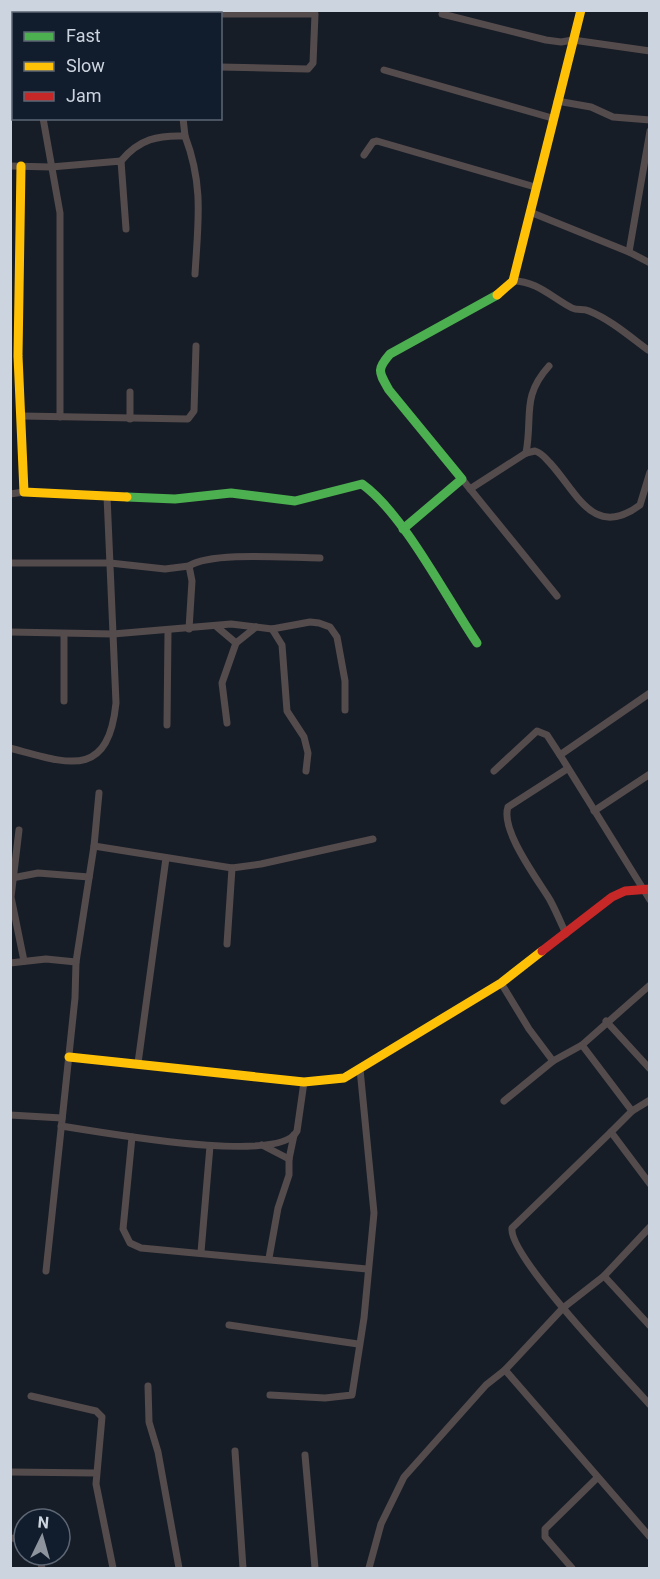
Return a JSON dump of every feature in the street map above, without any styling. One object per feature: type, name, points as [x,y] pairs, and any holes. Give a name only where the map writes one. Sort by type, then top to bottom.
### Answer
[{"type":"street","points":[[556,596],[389,390],[380,374],[380,366],[390,354],[501,293],[513,281],[552,118],[581,10]]},
{"type":"street","points":[[222,12],[315,14],[313,63],[308,69],[222,67]]},
{"type":"street","points":[[442,14],[546,40],[561,42],[573,40],[650,51]]},
{"type":"street","points":[[384,70],[552,118]]},
{"type":"street","points":[[557,100],[591,107],[613,117],[650,120]]},
{"type":"street","points":[[43,120],[60,213],[60,417]]},
{"type":"street","points":[[183,120],[185,136],[195,167],[201,212],[197,225],[195,274]]},
{"type":"street","points":[[628,252],[650,131]]},
{"type":"street","points":[[24,492],[22,416],[14,356],[16,166],[51,167],[121,160],[133,146],[143,141],[185,136]]},
{"type":"street","points":[[364,155],[373,142],[377,141],[535,187]]},
{"type":"street","points":[[121,160],[126,229]]},
{"type":"street","points":[[530,212],[650,263]]},
{"type":"street","points":[[513,281],[533,284],[574,309],[584,308],[592,312],[618,327],[648,350]]},
{"type":"street","points":[[22,416],[180,421],[191,416],[194,411],[196,346]]},
{"type":"street","points":[[526,453],[531,428],[529,399],[537,380],[549,366]]},
{"type":"street","points":[[130,392],[130,419]]},
{"type":"street","points":[[470,489],[526,453],[540,452],[563,477],[588,511],[605,517],[618,517],[640,505],[650,472]]},
{"type":"street","points":[[403,529],[462,479]]},
{"type":"street","points":[[10,494],[24,492],[175,499],[231,493],[296,501],[362,484],[371,490],[403,529],[448,594],[477,644]]},
{"type":"street","points":[[10,748],[67,763],[77,763],[93,756],[106,743],[114,725],[116,703],[107,496]]},
{"type":"street","points":[[10,563],[110,563],[154,569],[189,566],[201,559],[320,558]]},
{"type":"street","points":[[189,566],[192,581],[189,629]]},
{"type":"street","points":[[10,632],[113,634],[217,627],[231,624],[272,629],[310,622],[330,627],[337,637],[345,681],[345,710]]},
{"type":"street","points":[[217,627],[236,643]]},
{"type":"street","points":[[226,723],[222,683],[236,643],[256,627]]},
{"type":"street","points":[[272,629],[282,645],[287,711],[304,737],[308,753],[306,771]]},
{"type":"street","points":[[167,725],[168,631]]},
{"type":"street","points":[[64,634],[64,701]]},
{"type":"street","points":[[560,755],[650,693]]},
{"type":"street","points":[[494,771],[537,731],[547,735],[646,890],[650,900]]},
{"type":"street","points":[[566,934],[551,902],[515,841],[506,814],[508,807],[567,769]]},
{"type":"street","points":[[594,811],[650,774]]},
{"type":"street","points":[[46,1271],[69,1057],[76,962],[94,846],[99,793]]},
{"type":"street","points":[[19,830],[10,897],[24,961]]},
{"type":"street","points":[[94,846],[232,868],[261,864],[373,839]]},
{"type":"street","points":[[138,1063],[166,858]]},
{"type":"street","points":[[227,944],[232,868]]},
{"type":"street","points":[[12,878],[36,873],[89,877]]},
{"type":"street","points":[[69,1057],[304,1082],[334,1081],[360,1069],[501,983],[612,897],[625,891],[646,890]]},
{"type":"street","points":[[10,963],[76,962]]},
{"type":"street","points":[[501,983],[529,1029],[553,1061]]},
{"type":"street","points":[[504,1101],[553,1061],[582,1045],[606,1021],[650,985]]},
{"type":"street","points":[[606,1021],[650,1070]]},
{"type":"street","points":[[582,1045],[632,1111]]},
{"type":"street","points":[[270,1395],[348,1397],[353,1390],[358,1344],[364,1318],[374,1213],[374,1191],[360,1069]]},
{"type":"street","points":[[269,1258],[278,1208],[289,1175],[289,1159],[304,1082]]},
{"type":"street","points":[[650,1100],[632,1111],[513,1228],[512,1234],[518,1247],[563,1308],[650,1405]]},
{"type":"street","points":[[10,1115],[62,1122],[132,1137],[210,1146],[262,1145],[282,1142],[294,1136]]},
{"type":"street","points":[[611,1132],[650,1184]]},
{"type":"street","points":[[132,1137],[123,1229],[130,1243],[141,1248],[269,1258],[367,1269]]},
{"type":"street","points":[[262,1145],[289,1159]]},
{"type":"street","points":[[201,1252],[210,1146]]},
{"type":"street","points":[[369,1569],[381,1524],[404,1477],[486,1385],[505,1370],[563,1308],[604,1276],[650,1227]]},
{"type":"street","points":[[604,1276],[650,1326]]},
{"type":"street","points":[[229,1325],[358,1344]]},
{"type":"street","points":[[505,1370],[648,1534]]},
{"type":"street","points":[[148,1386],[148,1422],[158,1452],[179,1569]]},
{"type":"street","points":[[32,1396],[100,1414],[102,1422],[96,1473],[97,1496],[112,1569]]},
{"type":"street","points":[[235,1451],[243,1569]]},
{"type":"street","points":[[305,1455],[315,1569]]},
{"type":"street","points":[[10,1472],[96,1473]]},
{"type":"street","points":[[572,1569],[545,1537],[544,1529],[597,1478]]},
{"type":"traffic: fast","points":[[403,529],[462,479],[389,390],[381,375],[381,368],[390,354],[497,295]]},
{"type":"traffic: fast","points":[[127,497],[175,499],[231,493],[295,501],[362,484],[378,498],[409,536],[477,643]]},
{"type":"traffic: slow","points":[[497,295],[513,281],[581,10]]},
{"type":"traffic: slow","points":[[21,166],[18,356],[24,492],[127,497]]},
{"type":"traffic: slow","points":[[69,1057],[304,1082],[344,1078],[501,983],[542,951]]},
{"type":"traffic: jam","points":[[542,951],[612,897],[625,891],[650,889]]}]
